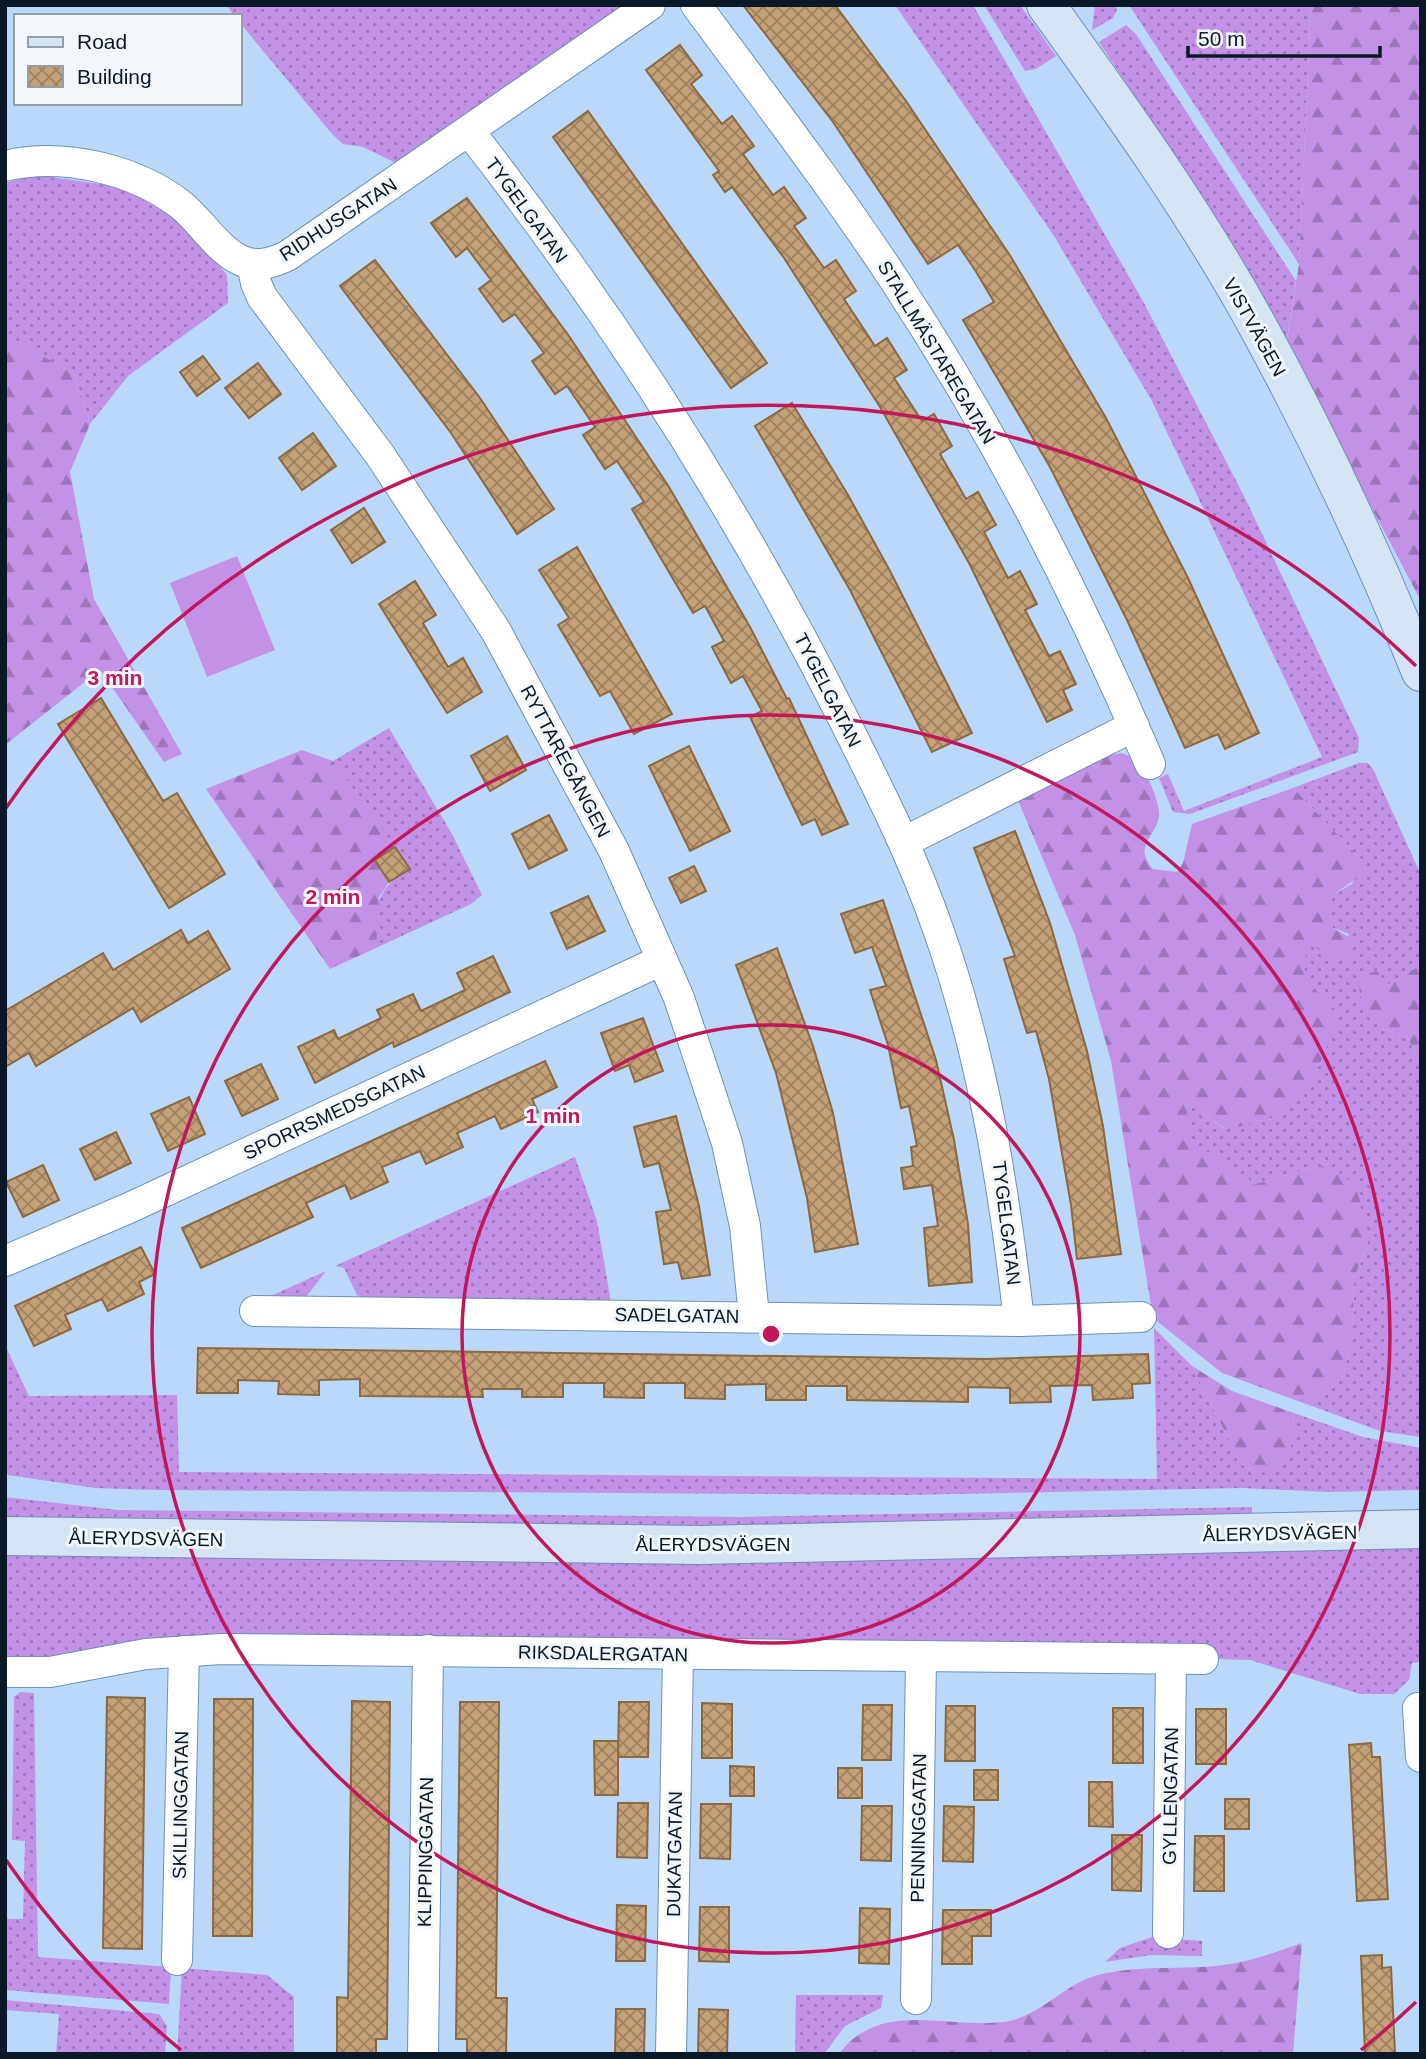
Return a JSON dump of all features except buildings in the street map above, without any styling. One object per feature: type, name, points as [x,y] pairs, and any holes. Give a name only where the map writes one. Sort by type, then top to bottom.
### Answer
[{"type":"main road","name":"VISTVÄGEN","points":[[1048,6],[1154,158],[1256,322],[1354,514],[1421,672]]},
{"type":"main road","name":"ÅLERYDSVÄGEN","points":[[5,1536],[701,1545],[1421,1529]]},
{"type":"street","name":"RIDHUSGATAN","points":[[5,166],[38,162],[65,164],[123,175],[153,187],[179,204],[231,254],[252,264],[267,264],[287,256],[650,5]]},
{"type":"street","name":"STALLMÄSTAREGATAN","points":[[696,5],[831,186],[898,286],[954,378],[1082,609],[1150,764]]},
{"type":"street","name":"TYGELGATAN","points":[[469,131],[622,342],[699,459],[813,659],[904,842],[939,929],[982,1080],[997,1150],[1019,1321]]},
{"type":"street","name":"RYTTAREGÅNGEN","points":[[252,264],[262,297],[380,455],[496,631],[614,851],[699,1050],[727,1143],[745,1226],[754,1316]]},
{"type":"street","points":[[904,842],[1134,726]]},
{"type":"street","name":"SPORRSMEDSGATAN","points":[[5,1261],[129,1208],[662,960]]},
{"type":"street","name":"SADELGATAN","points":[[255,1311],[1019,1321],[1141,1317]]},
{"type":"street","name":"RIKSDALERGATAN","points":[[5,1672],[50,1672],[146,1654],[184,1651],[428,1650],[1203,1659]]},
{"type":"street","name":"KLIPPINGGATAN","points":[[423,2054],[428,1650]]},
{"type":"street","name":"SKILLINGGATAN","points":[[177,1960],[184,1651]]},
{"type":"street","name":"DUKATGATAN","points":[[671,2054],[678,1654]]},
{"type":"street","name":"PENNINGGATAN","points":[[916,2000],[920,1656]]},
{"type":"street","name":"GYLLENGATAN","points":[[1168,1933],[1171,1659]]},
{"type":"street","points":[[1418,1708],[1421,1757]]},
{"type":"green space","points":[[227,5],[628,5],[400,165],[363,147],[343,144],[242,25],[242,14],[233,14]]},
{"type":"green space","points":[[895,5],[973,5],[1143,301],[1245,498],[1359,738],[1358,752],[1190,814],[1173,812],[1159,778],[1168,774],[1184,811],[1322,757],[1152,401],[1054,236]]},
{"type":"green space","points":[[984,5],[1020,5],[1056,56],[1036,69],[1025,71]]},
{"type":"green space","points":[[1095,5],[1115,5],[1117,10],[1113,18],[1092,30]]},
{"type":"green space","points":[[1129,5],[1311,5],[1299,264]]},
{"type":"green space","points":[[1311,5],[1421,5],[1421,601],[1286,346],[1299,264]]},
{"type":"green space","points":[[1126,25],[1136,34],[1296,281],[1286,345],[1175,157],[1099,42]]},
{"type":"green space","points":[[36,175],[121,187],[183,223],[227,275],[228,303],[128,376],[90,424],[74,374],[5,334],[5,183]]},
{"type":"green space","points":[[5,334],[74,374],[90,424],[70,472],[94,599],[182,754],[164,762],[100,670],[5,745]]},
{"type":"green space","points":[[237,556],[275,650],[207,677],[170,583]]},
{"type":"green space","points":[[389,728],[452,834],[482,895],[471,904],[376,948],[377,911],[382,894],[409,868],[333,761]]},
{"type":"green space","points":[[302,750],[333,761],[395,847],[375,860],[389,882],[379,897],[376,948],[330,969],[206,789]]},
{"type":"green space","points":[[1122,753],[1136,759],[1140,764],[1158,803],[1157,823],[1145,847],[1147,861],[1153,869],[1177,872],[1183,863],[1192,824],[1293,788],[1363,861],[1363,874],[1333,895],[1325,915],[1333,928],[1356,941],[1349,959],[1333,960],[1311,944],[1306,956],[1306,974],[1310,982],[1339,1014],[1322,1059],[1302,1093],[1289,1106],[1272,1116],[1251,1124],[1225,1129],[1186,1103],[1190,1140],[1255,1184],[1329,1164],[1357,1187],[1368,1244],[1354,1278],[1353,1333],[1342,1379],[1309,1405],[1222,1373],[1153,1318],[1111,1061],[1075,935],[1017,798],[1106,756]]},
{"type":"green space","points":[[1359,763],[1368,763],[1373,769],[1421,875],[1421,965],[1387,985],[1382,1028],[1407,1037],[1421,1065],[1421,1437],[1380,1431],[1309,1405],[1342,1379],[1353,1333],[1354,1278],[1368,1244],[1329,1164],[1255,1184],[1189,1140],[1186,1102],[1224,1129],[1304,975],[1303,959],[1311,943],[1333,960],[1349,934],[1333,928],[1324,915],[1333,895],[1352,884],[1363,861],[1293,788]]},
{"type":"green space","points":[[1421,965],[1421,1065],[1407,1037],[1382,1028],[1364,1014],[1357,976],[1377,971],[1387,985]]},
{"type":"green space","points":[[575,1157],[597,1221],[611,1302],[365,1299],[357,1295],[344,1268],[335,1266]]},
{"type":"green space","points":[[326,1271],[306,1297],[262,1300]]},
{"type":"green space","points":[[1154,1328],[1192,1366],[1241,1464],[1258,1473],[1291,1447],[1294,1413],[1363,1437],[1421,1448],[1421,1490],[1328,1492],[1242,1488],[908,1495],[154,1490],[95,1488],[8,1475],[5,1470],[5,1345],[29,1396],[177,1395],[179,1472],[1157,1479]]},
{"type":"green space","points":[[1192,1366],[1232,1391],[1294,1413],[1291,1447],[1279,1471],[1258,1473],[1241,1464]]},
{"type":"green space","points":[[5,1497],[118,1510],[741,1517],[1252,1507],[1252,1518],[787,1527],[5,1519]]},
{"type":"green space","points":[[1421,1546],[1421,1662],[1412,1663],[1409,1680],[1394,1694],[1360,1694],[1250,1660],[1217,1659],[74,1657],[5,1660],[5,1551]]},
{"type":"green space","points":[[20,1692],[34,1693],[38,1957],[171,1967],[169,2004],[5,1990],[5,1919],[23,1919],[25,1841],[12,1840],[14,1697]]},
{"type":"green space","points":[[1152,1937],[1202,1941],[1202,1956],[1151,1955],[1105,1962],[1120,1948]]},
{"type":"green space","points":[[1302,1943],[1293,2054],[839,2054],[855,2037],[874,2027],[894,2022],[1003,2022],[1029,2014],[1074,1985],[1098,1975],[1133,1969],[1219,1966],[1261,1957]]},
{"type":"green space","points":[[182,1968],[267,1975],[294,1997],[294,2054],[177,2054]]},
{"type":"green space","points":[[796,1995],[883,1995],[881,2008],[845,2026],[824,2054],[795,2054]]},
{"type":"green space","points":[[5,2000],[159,2014],[167,2026],[165,2054],[56,2054],[59,2014],[5,2010]]}]
